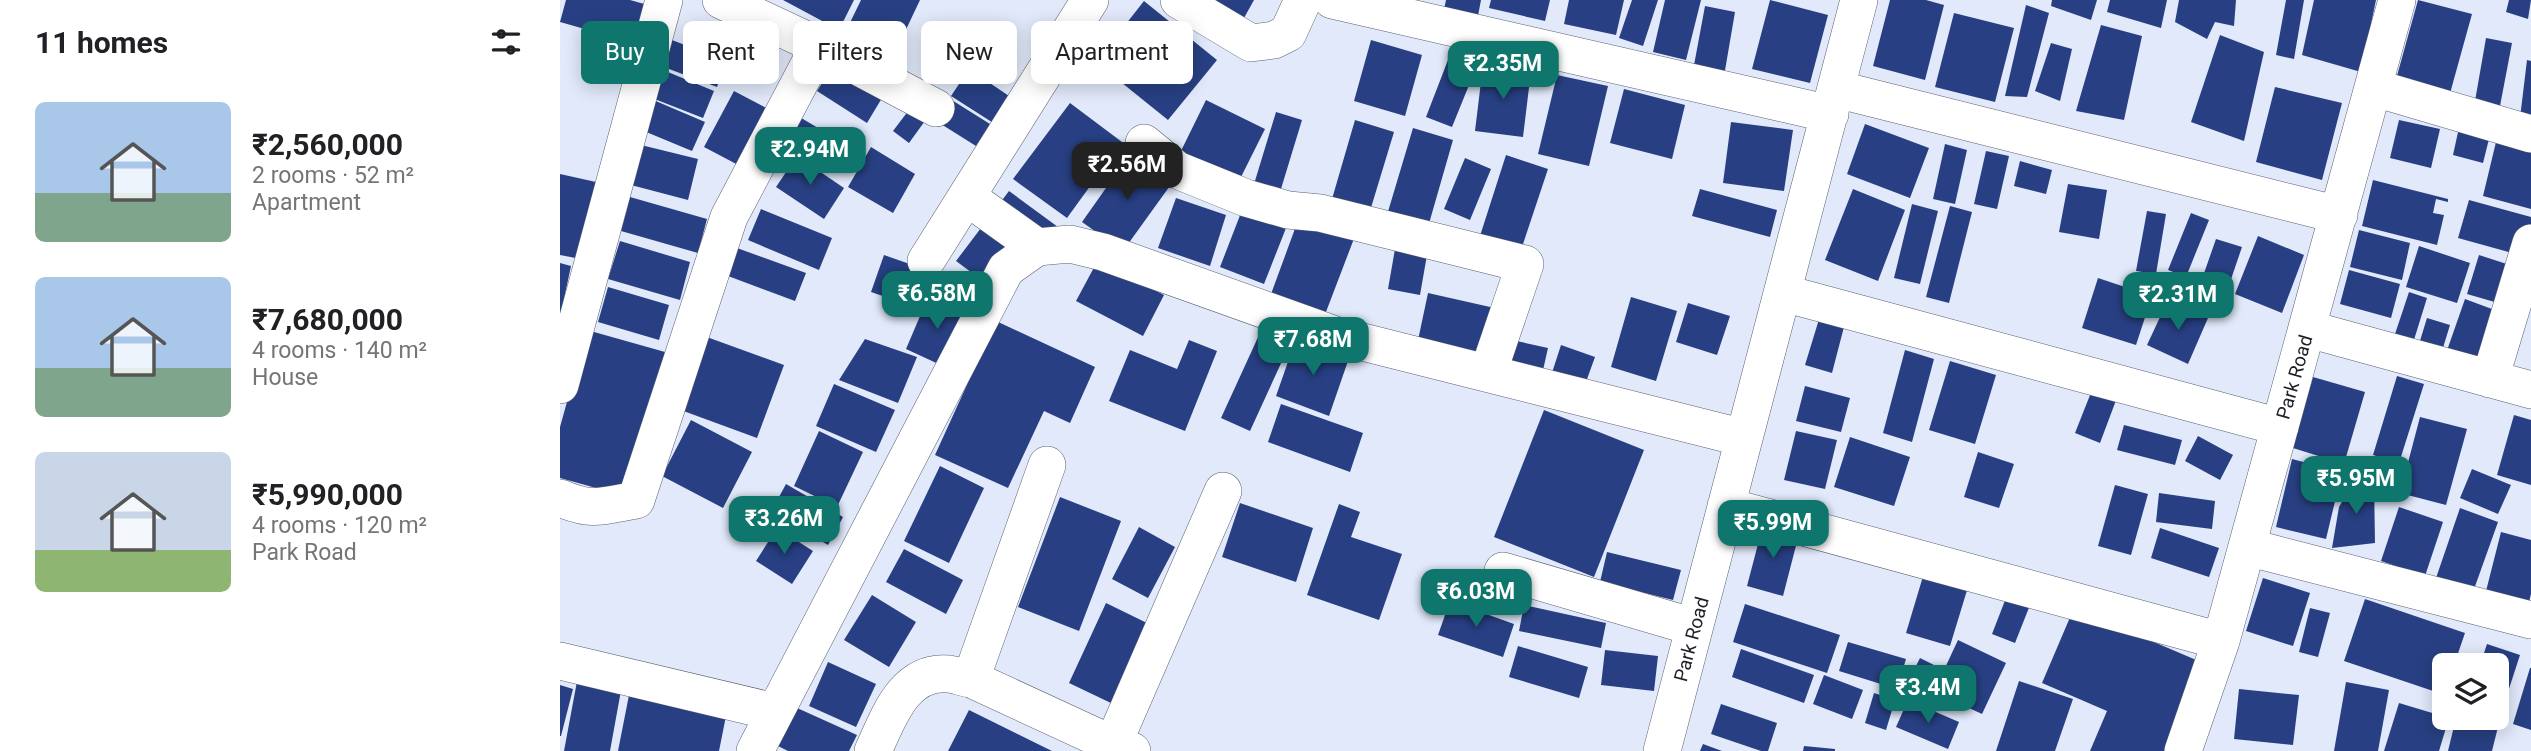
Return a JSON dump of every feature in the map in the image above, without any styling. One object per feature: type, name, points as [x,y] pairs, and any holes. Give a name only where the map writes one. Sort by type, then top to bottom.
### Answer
[{"type":"street","points":[[560,385],[664,0]]},
{"type":"street","points":[[721,0],[793,34]]},
{"type":"street","points":[[926,261],[1090,0]]},
{"type":"street","points":[[1179,0],[1251,43],[1274,40],[1288,33],[1303,0]]},
{"type":"street","points":[[1332,0],[1833,102],[2339,215]]},
{"type":"street","name":"Park Road","points":[[1662,751],[1859,0]]},
{"type":"street","name":"Park Road","points":[[2185,750],[2221,641],[2398,0]]},
{"type":"street","points":[[560,498],[580,506],[598,507],[636,500],[729,217],[799,84]]},
{"type":"street","points":[[891,84],[936,108]]},
{"type":"street","points":[[2375,88],[2531,134]]},
{"type":"street","points":[[1144,143],[1178,170],[1246,198],[1288,209],[1320,213],[1525,264],[1488,373]]},
{"type":"street","points":[[967,197],[1037,247]]},
{"type":"street","points":[[2490,379],[2531,243]]},
{"type":"street","points":[[755,751],[1006,269],[1037,247],[1069,244],[1103,252],[1335,335],[1744,438]]},
{"type":"street","points":[[1783,293],[2280,427]]},
{"type":"street","points":[[2308,330],[2531,390]]},
{"type":"street","points":[[971,680],[1047,465]]},
{"type":"street","points":[[873,751],[900,696],[924,677],[947,673],[971,680],[1119,749],[1223,491]]},
{"type":"street","points":[[1726,506],[2221,641]]},
{"type":"street","points":[[2247,547],[2531,620]]},
{"type":"street","points":[[1503,571],[1694,627]]},
{"type":"street","points":[[560,661],[775,712]]},
{"type":"building","points":[[566,0],[630,0],[648,5],[644,21],[581,21],[581,28],[560,22]]},
{"type":"building","points":[[783,0],[854,0],[844,21],[822,21]]},
{"type":"building","points":[[861,0],[920,0],[907,27],[907,21],[851,21]]},
{"type":"building","points":[[1192,0],[1254,0],[1239,27]]},
{"type":"building","points":[[1446,0],[1481,0],[1477,21],[1443,14]]},
{"type":"building","points":[[1491,0],[1550,0],[1545,21],[1489,8]]},
{"type":"building","points":[[1569,0],[1624,0],[1616,35],[1564,24]]},
{"type":"building","points":[[1632,0],[1658,0],[1643,46],[1619,38]]},
{"type":"building","points":[[1665,0],[1701,0],[1686,60],[1653,52]]},
{"type":"building","points":[[1770,0],[1828,15],[1810,83],[1752,69]]},
{"type":"building","points":[[1890,0],[1926,0],[1944,5],[1925,80],[1873,66]]},
{"type":"building","points":[[2052,0],[2097,0],[2091,20],[2051,6]]},
{"type":"building","points":[[2110,0],[2167,0],[2161,28],[2107,12]]},
{"type":"building","points":[[2179,0],[2236,0],[2234,26],[2215,22],[2207,39],[2175,22]]},
{"type":"building","points":[[2286,0],[2304,0],[2294,59],[2276,55]]},
{"type":"building","points":[[2314,0],[2376,0],[2361,72],[2302,55]]},
{"type":"building","points":[[2418,0],[2472,14],[2449,97],[2395,83]]},
{"type":"building","points":[[2509,0],[2531,0],[2528,19],[2506,12]]},
{"type":"building","points":[[1144,1],[1169,21],[1128,21]]},
{"type":"building","points":[[2026,5],[2049,13],[2027,97],[2005,96]]},
{"type":"building","points":[[1705,6],[1735,12],[1723,82],[1692,76]]},
{"type":"building","points":[[1954,13],[2014,28],[1995,102],[1935,87]]},
{"type":"building","points":[[2101,25],[2142,36],[2124,120],[2076,111]]},
{"type":"building","points":[[2220,35],[2264,52],[2244,141],[2191,122]]},
{"type":"building","points":[[2486,38],[2512,43],[2500,106],[2475,101]]},
{"type":"building","points":[[672,40],[683,44],[683,74],[669,69],[669,47]]},
{"type":"building","points":[[1371,40],[1422,55],[1405,116],[1354,101]]},
{"type":"building","points":[[1193,41],[1217,60],[1168,120],[1123,84],[1193,84]]},
{"type":"building","points":[[2051,43],[2072,49],[2060,101],[2035,91]]},
{"type":"building","points":[[1453,47],[1480,58],[1452,127],[1426,117]]},
{"type":"building","points":[[2527,60],[2531,61],[2531,119],[2520,118]]},
{"type":"building","points":[[1483,65],[1531,71],[1523,137],[1475,131]]},
{"type":"building","points":[[669,72],[683,78],[683,84],[697,84],[714,91],[703,118],[652,98],[658,84],[669,84]]},
{"type":"building","points":[[1557,75],[1608,86],[1589,166],[1538,154]]},
{"type":"building","points":[[821,84],[871,84],[885,93],[867,123],[817,91]]},
{"type":"building","points":[[959,84],[991,84],[1015,100],[998,126],[951,96]]},
{"type":"building","points":[[2275,87],[2342,103],[2322,180],[2256,162]]},
{"type":"building","points":[[1624,89],[1685,105],[1672,159],[1610,143]]},
{"type":"building","points":[[734,91],[772,111],[742,167],[704,147]]},
{"type":"building","points":[[947,97],[990,124],[976,146],[933,119]]},
{"type":"building","points":[[651,99],[705,122],[692,151],[639,129]]},
{"type":"building","points":[[1206,100],[1265,129],[1238,183],[1180,153]]},
{"type":"building","points":[[915,102],[930,114],[909,143],[893,131]]},
{"type":"building","points":[[1070,103],[1122,142],[1067,218],[1013,179]]},
{"type":"building","points":[[1276,112],[1302,120],[1277,202],[1251,194]]},
{"type":"building","points":[[798,116],[853,149],[838,173],[784,141]]},
{"type":"building","points":[[1355,120],[1394,132],[1370,211],[1332,199]]},
{"type":"building","points":[[2399,120],[2440,129],[2431,168],[2390,158]]},
{"type":"building","points":[[1731,122],[1793,130],[1784,191],[1723,183]]},
{"type":"building","points":[[2460,123],[2491,131],[2483,163],[2453,155]]},
{"type":"building","points":[[1865,124],[1929,148],[1910,198],[1847,174]]},
{"type":"building","points":[[1413,128],[1453,140],[1428,227],[1387,215]]},
{"type":"building","points":[[2496,142],[2531,150],[2531,209],[2483,196]]},
{"type":"building","points":[[1945,144],[1967,150],[1955,204],[1933,199]]},
{"type":"building","points":[[641,145],[698,159],[688,200],[631,185]]},
{"type":"building","points":[[871,147],[915,174],[893,213],[848,187]]},
{"type":"building","points":[[1986,151],[2009,156],[1997,209],[1974,204]]},
{"type":"building","points":[[1130,154],[1172,183],[1123,251],[1082,222]]},
{"type":"building","points":[[1506,155],[1548,169],[1520,253],[1479,239]]},
{"type":"building","points":[[797,156],[844,188],[824,219],[776,187]]},
{"type":"building","points":[[1465,158],[1491,169],[1470,220],[1444,209]]},
{"type":"building","points":[[2020,161],[2052,170],[2046,194],[2014,186]]},
{"type":"building","points":[[560,174],[596,182],[581,259],[560,255]]},
{"type":"building","points":[[2373,180],[2448,199],[2448,202],[2436,199],[2433,213],[2444,215],[2437,245],[2362,226]]},
{"type":"building","points":[[2068,184],[2107,190],[2099,239],[2059,232]]},
{"type":"building","points":[[1700,189],[1777,210],[1770,237],[1692,216]]},
{"type":"building","points":[[1853,189],[1905,210],[1878,281],[1825,260]]},
{"type":"building","points":[[1009,191],[1058,227],[1006,298],[956,261]]},
{"type":"building","points":[[630,197],[707,219],[698,253],[621,231]]},
{"type":"building","points":[[1176,198],[1226,215],[1210,266],[1158,248]]},
{"type":"building","points":[[2469,200],[2531,217],[2531,228],[2523,256],[2458,238]]},
{"type":"building","points":[[1912,204],[1938,211],[1920,284],[1894,278]]},
{"type":"building","points":[[1244,205],[1288,223],[1264,284],[1220,267]]},
{"type":"building","points":[[1950,206],[1972,212],[1949,303],[1926,297]]},
{"type":"building","points":[[761,209],[832,238],[819,270],[748,240]]},
{"type":"building","points":[[2147,211],[2166,214],[2156,274],[2136,271]]},
{"type":"building","points":[[2191,213],[2209,220],[2186,277],[2168,270]]},
{"type":"building","points":[[1300,215],[1355,236],[1321,325],[1267,305]]},
{"type":"building","points":[[2359,230],[2410,243],[2402,280],[2350,267]]},
{"type":"building","points":[[2258,236],[2304,255],[2282,313],[2235,294]]},
{"type":"building","points":[[2216,239],[2242,247],[2228,288],[2202,279]]},
{"type":"building","points":[[620,241],[690,262],[680,300],[608,279]]},
{"type":"building","points":[[2419,246],[2470,263],[2457,303],[2406,287]]},
{"type":"building","points":[[737,248],[806,273],[795,301],[728,276]]},
{"type":"building","points":[[1395,249],[1427,255],[1420,295],[1388,289]]},
{"type":"building","points":[[884,255],[924,269],[912,306],[871,292]]},
{"type":"building","points":[[2479,255],[2516,267],[2505,305],[2467,294]]},
{"type":"building","points":[[1098,260],[1164,295],[1143,336],[1076,301]]},
{"type":"building","points":[[560,263],[571,266],[561,313],[560,313]]},
{"type":"building","points":[[2349,270],[2400,284],[2391,318],[2340,304]]},
{"type":"building","points":[[2098,278],[2152,296],[2136,345],[2082,328]]},
{"type":"building","points":[[608,287],[669,305],[659,340],[598,322]]},
{"type":"building","points":[[2409,292],[2427,298],[2413,343],[2394,337]]},
{"type":"building","points":[[1428,293],[1499,309],[1487,360],[1417,345]]},
{"type":"building","points":[[929,295],[969,312],[945,367],[906,349]]},
{"type":"building","points":[[1631,297],[1677,311],[1656,381],[1611,367]]},
{"type":"building","points":[[2465,299],[2500,312],[2486,362],[2444,359]]},
{"type":"building","points":[[2168,300],[2208,318],[2188,364],[2147,345]]},
{"type":"building","points":[[1688,303],[1730,316],[1717,355],[1676,342]]},
{"type":"building","points":[[1820,316],[1845,323],[1832,373],[1805,365]]},
{"type":"building","points":[[2427,318],[2450,325],[2442,351],[2419,344]]},
{"type":"building","points":[[996,321],[1095,367],[1070,423],[1044,411],[1008,488],[935,455]]},
{"type":"building","points":[[1265,322],[1294,335],[1250,431],[1221,418]]},
{"type":"building","points":[[587,330],[665,352],[625,496],[560,478],[560,427]]},
{"type":"building","points":[[704,336],[784,365],[757,438],[678,409]]},
{"type":"building","points":[[865,339],[917,357],[898,403],[839,380]]},
{"type":"building","points":[[1296,339],[1349,358],[1329,416],[1276,396]]},
{"type":"building","points":[[1189,340],[1217,351],[1185,431],[1109,401],[1130,350],[1177,369]]},
{"type":"building","points":[[1512,340],[1548,348],[1541,379],[1505,371]]},
{"type":"building","points":[[1561,345],[1595,357],[1582,393],[1549,382]]},
{"type":"building","points":[[1905,350],[1934,359],[1912,442],[1883,433]]},
{"type":"building","points":[[1950,361],[1996,375],[1975,444],[1929,430]]},
{"type":"building","points":[[2397,376],[2424,384],[2399,463],[2373,455]]},
{"type":"building","points":[[2313,377],[2365,392],[2344,464],[2293,448]]},
{"type":"building","points":[[834,384],[895,410],[876,452],[816,426]]},
{"type":"building","points":[[2094,385],[2118,395],[2100,443],[2075,433]]},
{"type":"building","points":[[1805,386],[1850,398],[1841,432],[1796,421]]},
{"type":"building","points":[[1281,404],[1363,433],[1350,472],[1268,442]]},
{"type":"building","points":[[1544,410],[1644,450],[1594,577],[1494,537]]},
{"type":"building","points":[[2514,415],[2531,420],[2531,485],[2497,475]]},
{"type":"building","points":[[2420,417],[2467,429],[2446,505],[2400,493]]},
{"type":"building","points":[[691,420],[752,452],[723,508],[662,476]]},
{"type":"building","points":[[2124,425],[2182,440],[2175,465],[2117,450]]},
{"type":"building","points":[[819,431],[863,452],[837,507],[794,486]]},
{"type":"building","points":[[1796,431],[1837,440],[1825,489],[1784,480]]},
{"type":"building","points":[[2198,436],[2233,455],[2220,480],[2185,461]]},
{"type":"building","points":[[1850,437],[1910,457],[1894,506],[1834,487]]},
{"type":"building","points":[[1978,452],[2014,464],[1999,508],[1964,497]]},
{"type":"building","points":[[2292,459],[2342,472],[2326,539],[2276,527]]},
{"type":"building","points":[[940,466],[984,488],[949,563],[904,541]]},
{"type":"building","points":[[2472,469],[2511,485],[2498,514],[2460,498]]},
{"type":"building","points":[[2355,479],[2374,480],[2375,543],[2332,548],[2339,507]]},
{"type":"building","points":[[786,484],[843,517],[828,545],[771,512]]},
{"type":"building","points":[[2115,485],[2148,494],[2131,555],[2098,546]]},
{"type":"building","points":[[2159,493],[2215,501],[2212,529],[2156,522]]},
{"type":"building","points":[[1060,497],[1121,521],[1079,631],[1018,607]]},
{"type":"building","points":[[1240,503],[1313,528],[1296,582],[1222,557]]},
{"type":"building","points":[[1339,504],[1360,512],[1351,537],[1402,554],[1379,620],[1307,595]]},
{"type":"building","points":[[2399,507],[2443,522],[2425,576],[2381,561]]},
{"type":"building","points":[[2460,508],[2498,522],[2473,592],[2436,578]]},
{"type":"building","points":[[1763,525],[1799,534],[1783,596],[1747,586]]},
{"type":"building","points":[[1139,527],[1175,547],[1148,598],[1112,579]]},
{"type":"building","points":[[777,528],[813,551],[792,584],[756,561]]},
{"type":"building","points":[[2160,528],[2219,548],[2209,577],[2151,558]]},
{"type":"building","points":[[2501,532],[2531,540],[2531,594],[2527,610],[2484,599]]},
{"type":"building","points":[[904,549],[963,580],[946,614],[886,582]]},
{"type":"building","points":[[1607,552],[1681,570],[1673,600],[1600,582]]},
{"type":"building","points":[[1924,573],[1968,587],[1950,646],[1906,633]]},
{"type":"building","points":[[2263,578],[2310,593],[2293,646],[2246,631]]},
{"type":"building","points":[[2011,585],[2034,595],[2015,643],[1992,634]]},
{"type":"building","points":[[872,595],[916,622],[889,667],[844,640]]},
{"type":"building","points":[[2365,599],[2465,633],[2458,653],[2432,653],[2432,691],[2344,661]]},
{"type":"building","points":[[1450,601],[1514,624],[1503,657],[1438,635]]},
{"type":"building","points":[[1106,603],[1149,624],[1113,704],[1069,683]]},
{"type":"building","points":[[1745,604],[1840,635],[1827,673],[1733,642]]},
{"type":"building","points":[[1524,605],[1606,623],[1601,648],[1519,631]]},
{"type":"building","points":[[2074,608],[2208,665],[2171,751],[2090,751],[2107,711],[2042,683]]},
{"type":"building","points":[[2310,608],[2330,613],[2318,657],[2299,652]]},
{"type":"building","points":[[1958,640],[2006,663],[1982,714],[1909,680],[1920,658],[1944,670]]},
{"type":"building","points":[[1848,642],[1906,659],[1897,689],[1839,671]]},
{"type":"building","points":[[2487,644],[2520,655],[2509,689],[2509,653],[2484,653]]},
{"type":"building","points":[[1518,646],[1588,667],[1579,698],[1509,677]]},
{"type":"building","points":[[1741,649],[1814,675],[1804,703],[1732,677]]},
{"type":"building","points":[[1605,650],[1658,656],[1654,691],[1601,685]]},
{"type":"building","points":[[828,662],[876,684],[856,727],[809,706]]},
{"type":"building","points":[[2531,668],[2531,730],[2513,724]]},
{"type":"building","points":[[1824,675],[1863,690],[1852,719],[1813,704]]},
{"type":"building","points":[[578,676],[622,685],[610,751],[564,751]]},
{"type":"building","points":[[2019,681],[2073,699],[2055,751],[1996,751]]},
{"type":"building","points":[[2346,682],[2389,690],[2378,751],[2334,751]]},
{"type":"building","points":[[560,685],[573,689],[561,736],[560,736]]},
{"type":"building","points":[[2239,689],[2299,695],[2293,745],[2234,739]]},
{"type":"building","points":[[630,690],[727,711],[719,751],[618,751]]},
{"type":"building","points":[[1874,693],[1895,700],[1886,730],[1865,723]]},
{"type":"building","points":[[1908,700],[1959,722],[1948,749],[1896,727]]},
{"type":"building","points":[[786,703],[857,735],[849,751],[788,751],[768,741]]},
{"type":"building","points":[[2399,703],[2432,713],[2432,730],[2445,730],[2439,751],[2384,751]]},
{"type":"building","points":[[1721,704],[1777,723],[1768,751],[1711,734]]},
{"type":"building","points":[[969,710],[1052,751],[948,751]]},
{"type":"building","points":[[2453,730],[2497,730],[2492,751],[2448,751]]},
{"type":"building","points":[[1703,744],[1722,751],[1700,751]]},
{"type":"building","points":[[1804,746],[1835,749],[1835,751],[1803,751]]}]
